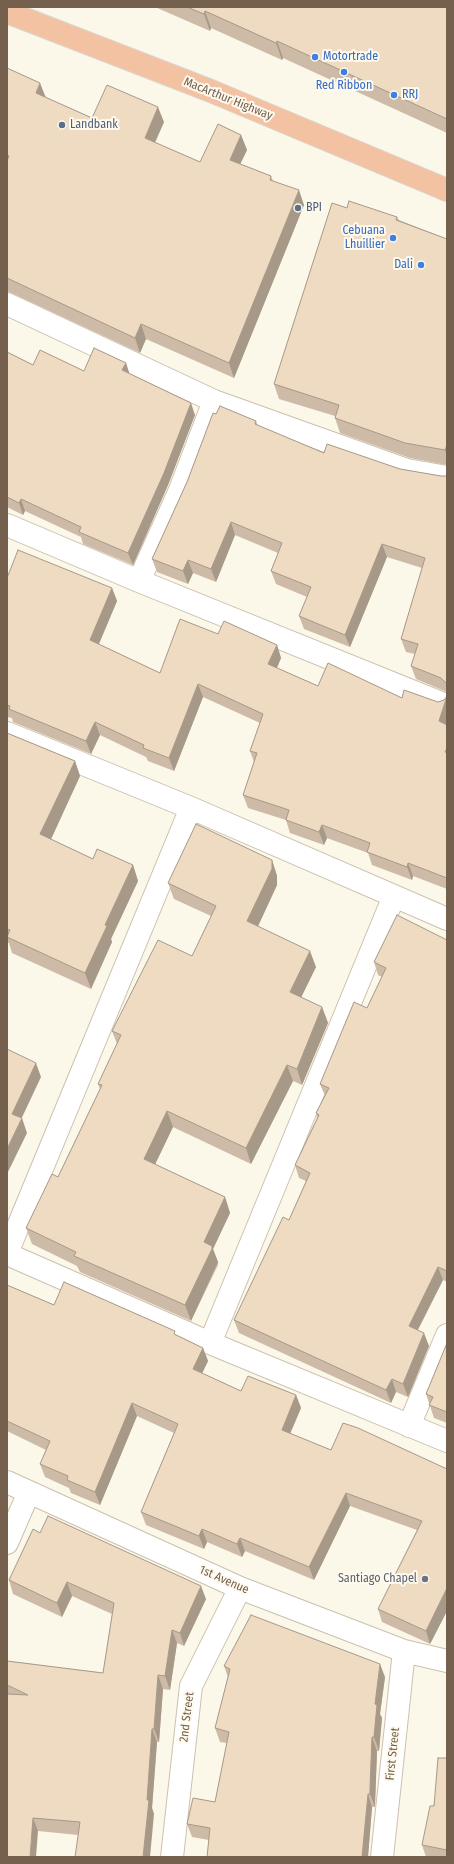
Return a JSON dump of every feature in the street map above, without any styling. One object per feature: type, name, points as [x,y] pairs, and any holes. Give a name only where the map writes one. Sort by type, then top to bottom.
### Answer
[{"type":"highway","name":"MacArthur Highway","points":[[7,12],[211,91],[447,190]]},
{"type":"street","points":[[7,304],[214,401],[407,470],[447,477]]},
{"type":"street","points":[[139,581],[180,490],[214,401]]},
{"type":"street","points":[[7,525],[139,581],[441,704]]},
{"type":"street","points":[[7,733],[191,808],[447,919]]},
{"type":"street","points":[[191,808],[7,1254],[210,1342],[447,1441]]},
{"type":"street","points":[[210,1342],[394,896]]},
{"type":"street","points":[[409,1426],[447,1335]]},
{"type":"street","name":"1st Avenue","points":[[7,1482],[240,1588],[404,1651],[447,1661]]},
{"type":"street","points":[[7,1543],[29,1492]]},
{"type":"street","name":"2nd Street","points":[[172,1857],[191,1686],[240,1588]]},
{"type":"street","name":"First Street","points":[[382,1857],[404,1651]]},
{"type":"building","points":[[187,7],[447,7],[447,119],[277,41],[276,43],[205,11],[204,14]]},
{"type":"building","points":[[7,68],[40,83],[36,93],[92,118],[107,85],[158,107],[145,138],[200,162],[218,124],[241,135],[230,160],[271,176],[270,180],[299,190],[229,363],[141,324],[135,338],[7,278],[7,161],[9,156],[7,155]]},
{"type":"building","points":[[349,201],[397,217],[396,220],[447,239],[447,445],[445,450],[405,443],[335,418],[339,405],[274,384],[332,203],[347,208]]},
{"type":"building","points":[[94,348],[126,363],[122,370],[191,403],[164,473],[128,553],[79,532],[81,527],[21,499],[19,503],[7,497],[7,352],[33,365],[40,350],[84,371]]},
{"type":"building","points":[[220,406],[256,421],[255,424],[324,453],[327,444],[400,469],[447,476],[447,684],[441,678],[411,666],[418,644],[401,639],[425,558],[382,544],[345,635],[299,616],[311,587],[271,571],[282,543],[231,522],[211,569],[188,560],[183,571],[152,559],[187,482],[213,413],[216,414]]},
{"type":"building","points":[[18,550],[112,588],[90,640],[160,673],[180,619],[218,634],[224,621],[277,645],[268,664],[318,686],[328,663],[402,698],[404,690],[438,702],[444,700],[447,696],[439,721],[447,725],[447,748],[445,752],[447,753],[447,878],[408,863],[407,867],[367,852],[370,843],[322,825],[319,832],[286,820],[289,810],[243,795],[257,753],[250,751],[263,714],[198,684],[169,758],[143,748],[144,745],[95,722],[86,741],[9,709],[10,706],[7,705],[7,578]]},
{"type":"building","points":[[7,733],[75,761],[40,834],[93,859],[97,849],[133,865],[105,925],[107,926],[85,973],[7,937],[10,930],[7,929]]},
{"type":"building","points":[[196,824],[272,860],[272,869],[247,921],[310,951],[290,992],[322,1007],[297,1069],[287,1065],[246,1148],[167,1111],[144,1159],[225,1197],[204,1242],[212,1246],[212,1249],[185,1305],[74,1256],[76,1252],[26,1228],[52,1174],[58,1177],[102,1085],[98,1084],[121,1035],[112,1031],[158,940],[192,956],[216,906],[168,883]]},
{"type":"building","points":[[397,915],[447,940],[447,1271],[438,1267],[409,1326],[424,1333],[403,1384],[392,1379],[386,1390],[234,1320],[283,1217],[289,1220],[310,1173],[295,1165],[319,1115],[316,1113],[329,1088],[320,1084],[354,1002],[367,1008],[386,968],[374,962]]},
{"type":"building","points":[[7,1049],[36,1063],[12,1114],[22,1118],[7,1149]]},
{"type":"building","points":[[64,1282],[175,1331],[174,1334],[203,1348],[193,1369],[241,1391],[248,1376],[296,1395],[282,1430],[331,1450],[343,1423],[358,1428],[447,1469],[447,1588],[426,1631],[378,1609],[422,1521],[346,1493],[309,1567],[240,1538],[237,1544],[202,1529],[199,1536],[141,1512],[178,1424],[132,1403],[95,1492],[67,1480],[68,1476],[40,1464],[50,1441],[7,1421],[7,1285],[54,1305]]},
{"type":"building","points":[[447,1343],[447,1412],[429,1405],[433,1397],[426,1394]]},
{"type":"building","points":[[48,1516],[201,1586],[180,1633],[172,1630],[165,1676],[158,1675],[154,1729],[152,1729],[147,1800],[149,1800],[143,1857],[75,1857],[80,1822],[33,1818],[30,1857],[7,1857],[7,1694],[28,1695],[7,1685],[7,1661],[103,1673],[114,1603],[67,1582],[57,1603],[9,1580],[33,1529],[40,1533]]},
{"type":"building","points":[[251,1615],[380,1664],[375,1704],[377,1705],[374,1737],[372,1737],[370,1794],[368,1794],[362,1857],[207,1857],[210,1828],[187,1824],[193,1798],[215,1802],[229,1732],[215,1728],[230,1669],[224,1666]]},
{"type":"building","points":[[438,1758],[447,1758],[447,1850],[422,1845],[430,1806],[434,1806]]},
{"type":"place","name":"Motortrade","points":[[315,57]]},
{"type":"place","name":"Red Ribbon","points":[[344,72]]},
{"type":"place","name":"RRJ","points":[[394,95]]},
{"type":"place","name":"Landbank","points":[[62,125]]},
{"type":"place","name":"BPI","points":[[298,208]]},
{"type":"place","name":"Cebuana Lhuillier","points":[[393,238]]},
{"type":"place","name":"Dali","points":[[421,265]]},
{"type":"place","name":"Santiago Chapel","points":[[425,1579]]}]
